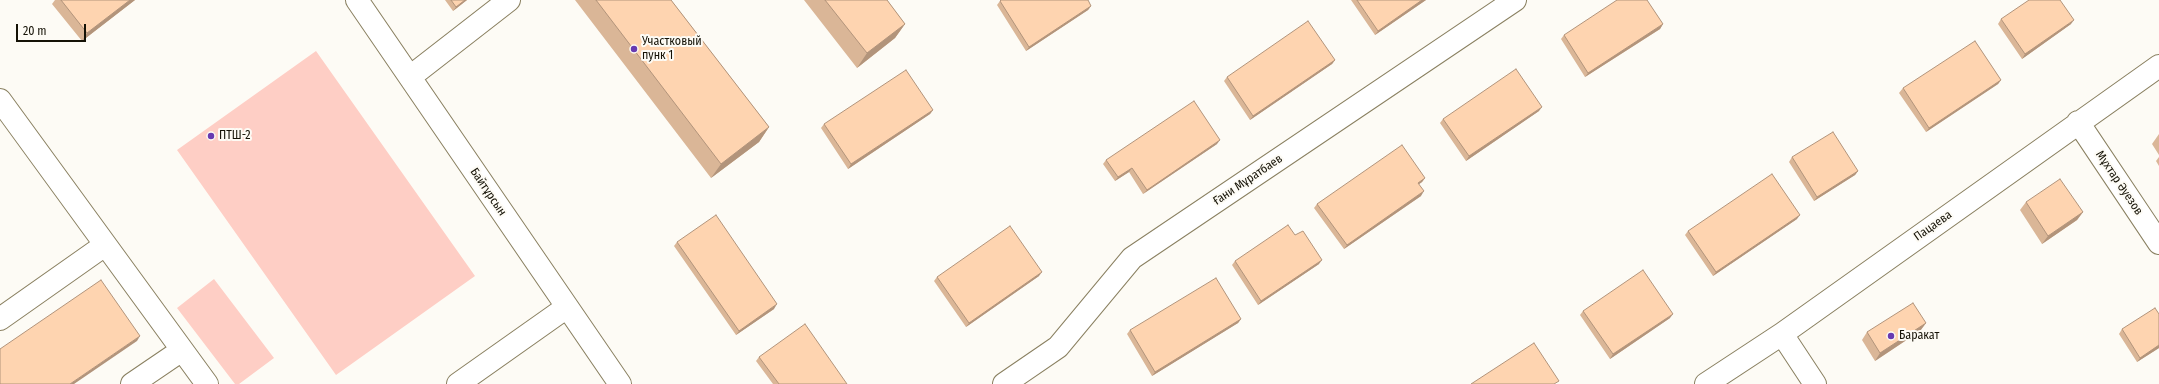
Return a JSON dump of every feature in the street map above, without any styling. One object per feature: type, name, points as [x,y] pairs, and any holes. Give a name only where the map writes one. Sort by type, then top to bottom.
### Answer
[{"type":"street","name":"Байтұрсын","points":[[357,0],[620,384]]},
{"type":"street","points":[[410,77],[509,0]]},
{"type":"street","name":"Ғани Мұратбаев","points":[[1004,384],[1058,347],[1132,258],[1515,0]]},
{"type":"street","name":"Пацаева","points":[[1706,384],[1782,334],[2078,122],[2159,66]]},
{"type":"street","points":[[0,100],[207,384]]},
{"type":"street","name":"Мұхтар Әуезов","points":[[2078,122],[2159,243]]},
{"type":"street","points":[[0,319],[105,245]]},
{"type":"street","points":[[458,384],[567,307]]},
{"type":"street","points":[[1782,334],[1815,384]]},
{"type":"street","points":[[132,384],[182,350]]},
{"type":"shaded area","points":[[316,51],[475,276],[336,375],[177,150]]},
{"type":"shaded area","points":[[214,279],[274,358],[239,384],[235,384],[177,308]]},
{"type":"building","points":[[61,0],[130,0],[87,33]]},
{"type":"building","points":[[451,0],[465,0],[456,7]]},
{"type":"building","points":[[596,0],[671,0],[769,127],[721,164]]},
{"type":"building","points":[[825,0],[887,0],[905,24],[867,53]]},
{"type":"building","points":[[1088,0],[1091,6],[1029,47],[1000,1]]},
{"type":"building","points":[[1357,0],[1422,0],[1378,31]]},
{"type":"building","points":[[1617,0],[1647,0],[1663,24],[1588,73],[1564,35]]},
{"type":"building","points":[[2029,0],[2060,0],[2074,20],[2025,54],[2001,19]]},
{"type":"building","points":[[1308,21],[1335,60],[1253,116],[1227,77]]},
{"type":"building","points":[[1975,41],[2001,80],[1929,128],[1903,88]]},
{"type":"building","points":[[1516,69],[1542,107],[1469,156],[1443,119]]},
{"type":"building","points":[[906,70],[933,110],[851,164],[824,124]]},
{"type":"building","points":[[1194,101],[1220,140],[1147,190],[1132,168],[1118,177],[1106,160]]},
{"type":"building","points":[[1833,132],[1858,171],[1817,197],[1792,157]]},
{"type":"building","points":[[1402,145],[1425,178],[1418,183],[1424,191],[1347,245],[1317,204]]},
{"type":"building","points":[[1772,174],[1800,215],[1716,272],[1688,231]]},
{"type":"building","points":[[2060,179],[2083,212],[2048,236],[2026,202]]},
{"type":"building","points":[[716,215],[777,304],[739,331],[677,242]]},
{"type":"building","points":[[1288,225],[1295,235],[1303,231],[1322,260],[1261,301],[1235,261]]},
{"type":"building","points":[[1010,226],[1042,272],[969,323],[937,277]]},
{"type":"building","points":[[1643,270],[1673,314],[1613,354],[1583,311]]},
{"type":"building","points":[[1216,278],[1241,319],[1155,372],[1130,330]]},
{"type":"building","points":[[101,280],[140,336],[70,384],[0,384],[0,349]]},
{"type":"building","name":"Баракат","points":[[1913,303],[1926,323],[1880,353],[1867,332]]},
{"type":"building","points":[[2155,308],[2159,314],[2159,345],[2140,358],[2122,329]]},
{"type":"building","points":[[805,324],[847,384],[779,384],[759,357]]},
{"type":"building","points":[[1534,343],[1559,381],[1554,384],[1471,384]]},
{"type":"place","name":"Участковый пунк 1","points":[[634,49]]},
{"type":"place","name":"ПТШ-2","points":[[211,136]]},
{"type":"place","name":"Баракат","points":[[1891,336]]}]
